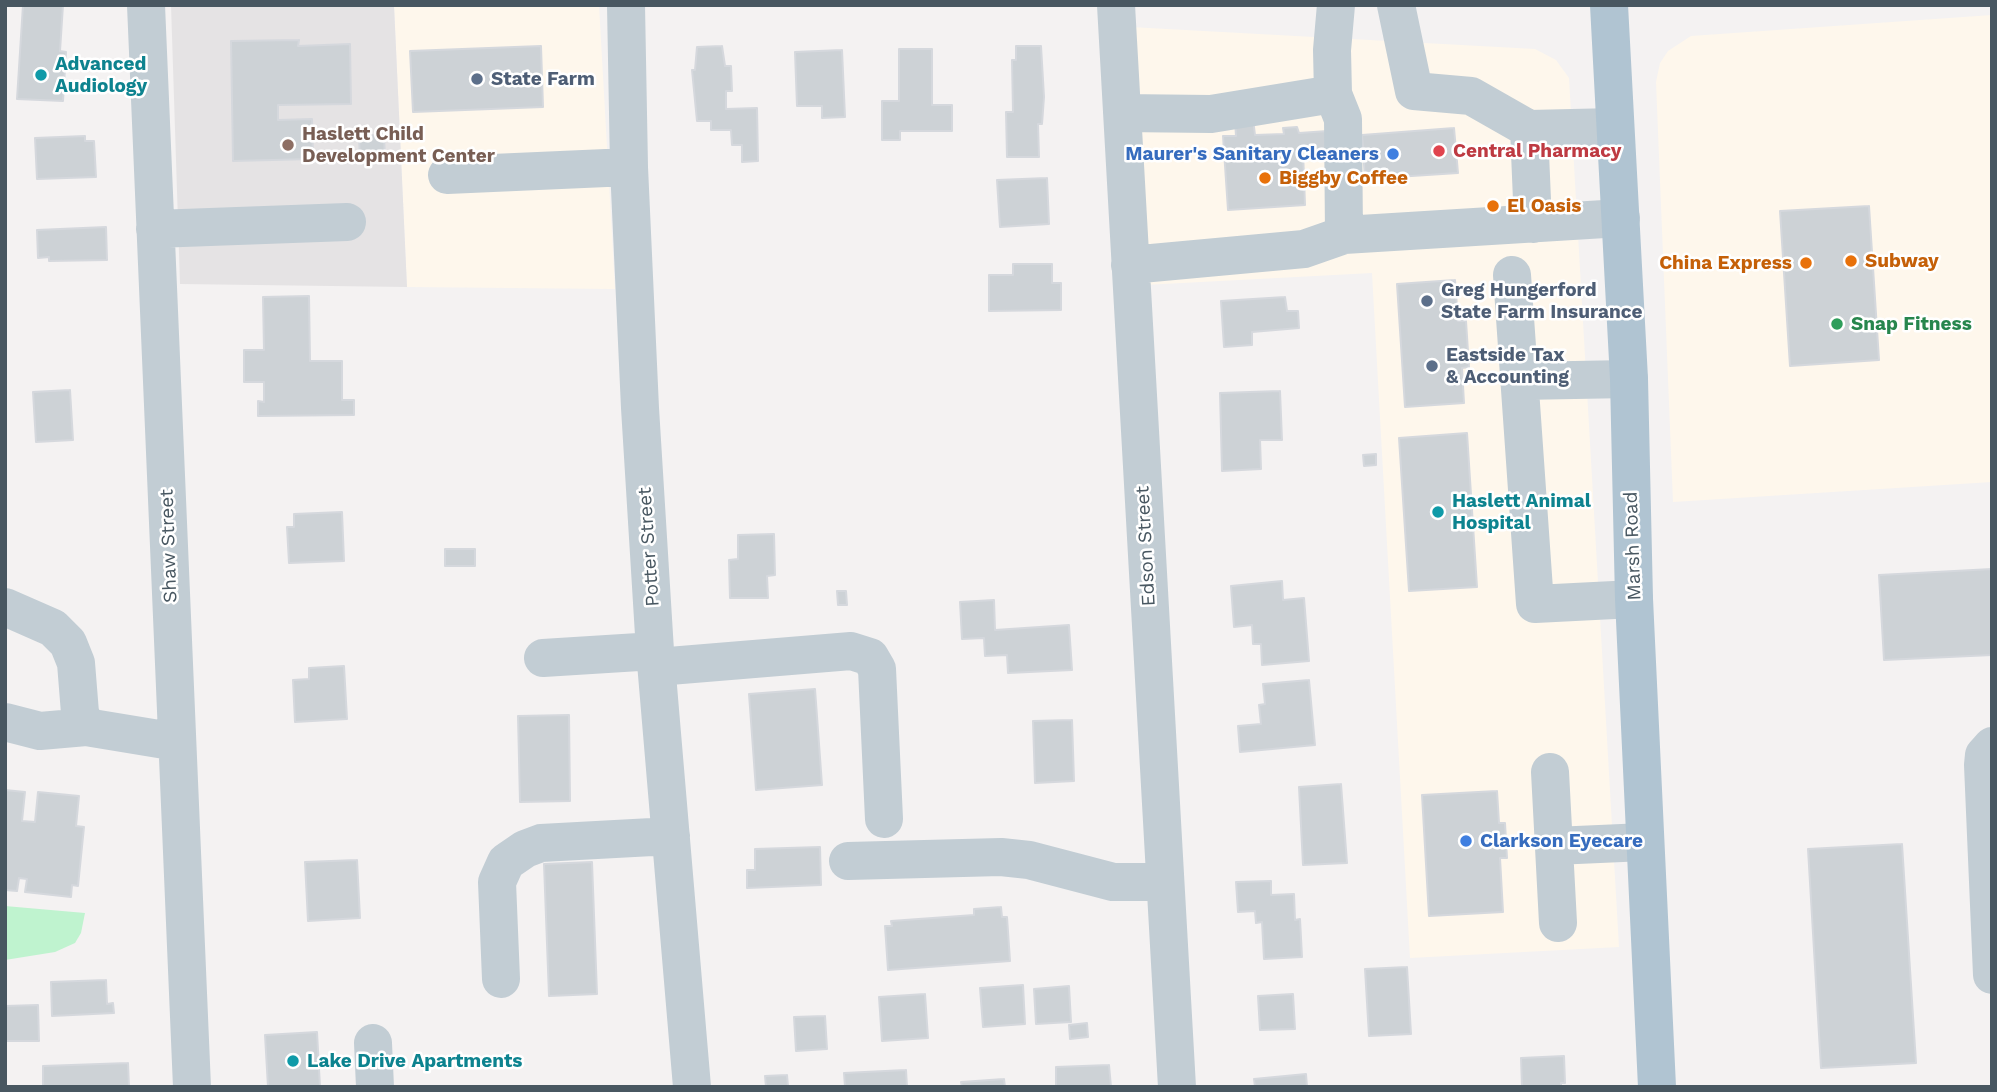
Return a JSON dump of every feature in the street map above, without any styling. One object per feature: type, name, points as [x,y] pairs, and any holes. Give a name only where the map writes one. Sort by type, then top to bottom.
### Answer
[{"type":"main road","name":"Marsh Road","points":[[1609,5],[1629,379],[1634,599],[1657,1087]]},
{"type":"street","name":"Shaw Street","points":[[146,5],[192,1087]]},
{"type":"street","name":"Potter Street","points":[[626,5],[629,167],[656,659],[692,1087]]},
{"type":"street","name":"Edson Street","points":[[1116,5],[1177,1087]]},
{"type":"street","points":[[1336,5],[1332,50],[1333,94],[1343,119],[1344,235]]},
{"type":"street","points":[[1396,5],[1414,91],[1471,96],[1529,129],[1615,127]]},
{"type":"street","points":[[1122,113],[1211,114],[1333,94]]},
{"type":"street","points":[[1529,129],[1533,224]]},
{"type":"street","points":[[447,175],[629,167]]},
{"type":"street","points":[[1130,265],[1304,249],[1344,235],[1620,218]]},
{"type":"street","points":[[155,229],[348,222]]},
{"type":"street","points":[[1512,275],[1535,604],[1634,599]]},
{"type":"street","points":[[1520,380],[1629,379]]},
{"type":"street","points":[[5,607],[53,628],[68,643],[76,663],[80,713],[86,727]]},
{"type":"street","points":[[543,658],[656,659],[858,651],[870,657],[877,669],[884,818]]},
{"type":"street","points":[[5,723],[40,731],[86,727],[177,742]]},
{"type":"street","points":[[1992,746],[1984,755],[1983,765],[1992,975]]},
{"type":"street","points":[[1550,772],[1558,923]]},
{"type":"street","points":[[501,979],[496,882],[506,863],[525,849],[541,844],[671,836]]},
{"type":"street","points":[[1554,846],[1645,842]]},
{"type":"street","points":[[848,861],[1001,856],[1056,866],[1113,882],[1165,881]]},
{"type":"street","points":[[373,1043],[375,1087]]},
{"type":"shaded area","name":"Haslett Child Development Center","points":[[171,5],[394,5],[407,287],[180,284]]},
{"type":"shaded area","points":[[394,5],[599,5],[615,289],[407,287]]},
{"type":"shaded area","points":[[1992,15],[1992,482],[1673,502],[1656,82],[1660,63],[1668,51],[1691,36]]},
{"type":"shaded area","points":[[1130,27],[1535,49],[1556,60],[1569,78],[1619,947],[1410,958],[1372,273],[1144,285]]},
{"type":"green space","points":[[5,906],[85,913],[81,933],[75,943],[55,952],[5,960]]},
{"type":"building","name":"Advanced Audiology","points":[[23,5],[63,5],[60,51],[66,52],[63,101],[17,99]]},
{"type":"building","points":[[299,40],[298,46],[350,44],[351,104],[278,105],[278,120],[312,119],[313,159],[233,161],[231,41]]},
{"type":"building","name":"State Farm","points":[[541,46],[543,107],[413,112],[410,51]]},
{"type":"building","points":[[722,46],[725,66],[731,66],[732,91],[726,91],[726,109],[757,108],[758,161],[742,162],[742,145],[732,145],[731,130],[711,130],[711,121],[697,121],[692,70],[695,70],[697,47]]},
{"type":"building","points":[[1016,46],[1041,46],[1044,97],[1042,124],[1038,124],[1039,157],[1007,157],[1006,112],[1013,112],[1012,60],[1016,60]]},
{"type":"building","points":[[899,49],[932,49],[932,105],[952,105],[952,131],[900,131],[900,140],[882,140],[882,101],[899,101]]},
{"type":"building","points":[[842,50],[845,117],[822,118],[822,106],[797,106],[795,52]]},
{"type":"building","name":"Biggby Coffee","points":[[1253,119],[1255,135],[1284,134],[1283,128],[1297,127],[1299,133],[1328,131],[1329,148],[1303,151],[1305,205],[1228,210],[1223,136],[1236,136],[1235,121]]},
{"type":"building","points":[[1454,128],[1458,173],[1365,179],[1362,135]]},
{"type":"building","points":[[384,135],[385,159],[360,160],[359,136]]},
{"type":"building","points":[[85,136],[85,141],[94,141],[96,177],[37,179],[35,138]]},
{"type":"building","points":[[1047,178],[1049,224],[1000,227],[997,180]]},
{"type":"building","points":[[1869,206],[1879,360],[1790,366],[1780,211]]},
{"type":"building","points":[[106,227],[107,260],[49,261],[49,257],[38,258],[37,230]]},
{"type":"building","points":[[1013,264],[1052,264],[1052,283],[1061,283],[1061,310],[989,311],[989,275],[1013,275]]},
{"type":"building","points":[[1455,280],[1458,321],[1466,321],[1469,367],[1462,368],[1464,403],[1405,407],[1397,284]]},
{"type":"building","points":[[309,296],[310,361],[342,361],[342,400],[354,400],[354,415],[258,416],[258,401],[264,402],[264,382],[244,382],[244,350],[264,350],[263,297]]},
{"type":"building","points":[[1285,297],[1287,311],[1298,311],[1299,328],[1252,332],[1252,345],[1224,347],[1221,301]]},
{"type":"building","points":[[70,390],[73,440],[36,442],[33,392]]},
{"type":"building","points":[[1280,391],[1282,440],[1260,440],[1261,469],[1222,471],[1220,393]]},
{"type":"building","name":"Haslett Animal Hospital","points":[[1467,433],[1477,587],[1409,591],[1399,438]]},
{"type":"building","points":[[1376,454],[1376,465],[1364,466],[1363,455]]},
{"type":"building","points":[[342,512],[344,561],[289,563],[287,527],[294,527],[294,514]]},
{"type":"building","points":[[774,534],[775,575],[767,576],[768,598],[730,598],[729,560],[738,559],[738,535]]},
{"type":"building","points":[[445,549],[475,549],[475,566],[445,566]]},
{"type":"building","points":[[1992,569],[1992,655],[1884,660],[1879,575]]},
{"type":"building","points":[[1282,581],[1283,600],[1304,598],[1309,661],[1262,665],[1261,644],[1253,644],[1252,625],[1234,627],[1231,586]]},
{"type":"building","points":[[837,591],[846,591],[847,605],[838,605]]},
{"type":"building","points":[[994,600],[995,630],[1069,625],[1072,670],[1008,673],[1007,655],[985,656],[984,638],[962,639],[960,602]]},
{"type":"building","points":[[344,666],[347,719],[295,722],[293,680],[309,679],[309,668]]},
{"type":"building","points":[[1309,680],[1315,745],[1240,752],[1238,726],[1261,724],[1259,705],[1265,704],[1263,684]]},
{"type":"building","points":[[815,689],[822,785],[756,790],[749,694]]},
{"type":"building","points":[[569,715],[570,801],[520,802],[518,716]]},
{"type":"building","points":[[1072,720],[1074,781],[1035,783],[1033,721]]},
{"type":"building","points":[[1341,784],[1347,863],[1303,865],[1299,787]]},
{"type":"building","points":[[5,790],[25,792],[22,821],[35,822],[38,792],[79,796],[76,826],[84,827],[78,886],[72,885],[71,897],[25,892],[27,879],[19,878],[17,891],[5,890]]},
{"type":"building","name":"Clarkson Eyecare","points":[[1497,791],[1499,823],[1505,823],[1507,858],[1500,858],[1503,912],[1429,916],[1422,795]]},
{"type":"building","points":[[1902,844],[1916,1063],[1821,1068],[1808,849]]},
{"type":"building","points":[[820,847],[821,885],[747,888],[747,870],[755,870],[755,849]]},
{"type":"building","points":[[357,860],[360,918],[308,921],[305,862]]},
{"type":"building","points":[[592,862],[597,994],[549,996],[544,864]]},
{"type":"building","points":[[1271,881],[1271,895],[1294,894],[1295,920],[1300,919],[1302,957],[1264,959],[1262,922],[1256,923],[1255,911],[1238,912],[1236,882]]},
{"type":"building","points":[[1001,907],[1002,917],[1007,917],[1010,961],[888,970],[885,926],[892,926],[891,921],[974,915],[974,909]]},
{"type":"building","points":[[1407,967],[1411,1034],[1369,1036],[1365,969]]},
{"type":"building","points":[[106,980],[107,1004],[113,1003],[114,1013],[52,1016],[51,982]]},
{"type":"building","points":[[1023,985],[1025,1024],[983,1027],[980,988]]},
{"type":"building","points":[[1069,986],[1071,1022],[1036,1024],[1034,989]]},
{"type":"building","points":[[925,994],[928,1038],[882,1041],[879,997]]},
{"type":"building","points":[[1293,994],[1295,1029],[1260,1030],[1258,996]]},
{"type":"building","points":[[38,1005],[39,1041],[5,1041],[5,1006]]},
{"type":"building","points":[[825,1016],[827,1049],[796,1051],[794,1017]]},
{"type":"building","points":[[1087,1023],[1088,1037],[1070,1039],[1069,1025]]},
{"type":"building","name":"Lake Drive Apartments","points":[[317,1032],[320,1087],[268,1087],[265,1035]]},
{"type":"building","points":[[1564,1056],[1565,1083],[1561,1083],[1561,1087],[1522,1087],[1521,1058]]},
{"type":"building","points":[[128,1063],[129,1087],[43,1087],[43,1066]]},
{"type":"building","points":[[1109,1065],[1111,1087],[1056,1087],[1056,1067]]},
{"type":"building","points":[[906,1070],[907,1087],[845,1087],[844,1073]]},
{"type":"building","points":[[1306,1074],[1307,1087],[1255,1087],[1254,1079]]},
{"type":"building","points":[[787,1075],[788,1086],[794,1087],[766,1087],[765,1076]]},
{"type":"building","points":[[1004,1079],[1005,1087],[962,1087],[961,1082]]},
{"type":"place","name":"Advanced Audiology","points":[[41,75]]},
{"type":"place","name":"State Farm","points":[[477,79]]},
{"type":"place","name":"Haslett Child Development Center","points":[[288,145]]},
{"type":"place","name":"Central Pharmacy","points":[[1439,151]]},
{"type":"place","name":"Maurer's Sanitary Cleaners","points":[[1393,154]]},
{"type":"place","name":"Biggby Coffee","points":[[1265,178]]},
{"type":"place","name":"El Oasis","points":[[1493,206]]},
{"type":"place","name":"Subway","points":[[1851,261]]},
{"type":"place","name":"China Express","points":[[1806,263]]},
{"type":"place","name":"Greg Hungerford State Farm Insurance","points":[[1427,301]]},
{"type":"place","name":"Snap Fitness","points":[[1837,324]]},
{"type":"place","name":"Eastside Tax & Accounting","points":[[1432,366]]},
{"type":"place","name":"Haslett Animal Hospital","points":[[1438,512]]},
{"type":"place","name":"Clarkson Eyecare","points":[[1466,841]]},
{"type":"place","name":"Lake Drive Apartments","points":[[293,1061]]}]
